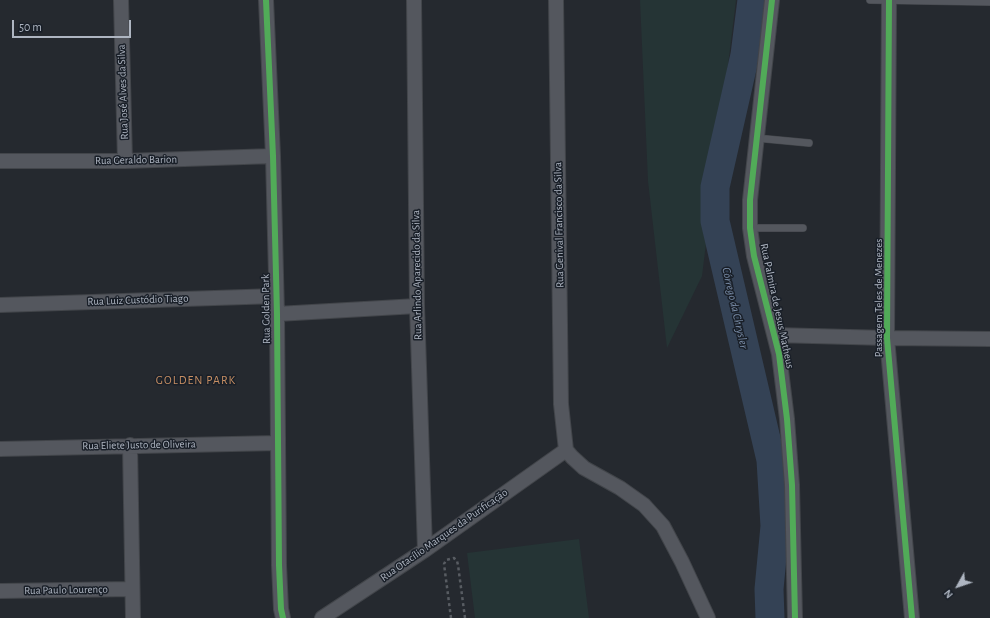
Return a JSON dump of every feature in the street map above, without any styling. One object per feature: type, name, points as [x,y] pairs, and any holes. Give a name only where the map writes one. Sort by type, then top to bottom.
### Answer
[{"type":"street","name":"Rua José Alves da Silva","points":[[121,0],[125,161]]},
{"type":"street","name":"Rua Golden Park","points":[[266,0],[273,156],[277,314],[279,565],[283,618]]},
{"type":"street","name":"Rua Arlindo Aparecido da Silva","points":[[414,0],[417,306],[425,550]]},
{"type":"street","name":"Rua Genival Francisco da Silva","points":[[556,0],[561,404],[566,450]]},
{"type":"street","name":"Rua Palmira de Jesus Matheus","points":[[772,0],[750,200],[750,228],[754,256],[779,354],[787,419],[790,463],[795,618]]},
{"type":"street","name":"Passagem Teles de Menezes","points":[[889,0],[887,338],[912,618]]},
{"type":"street","name":"Rua Geraldo Barion","points":[[0,160],[125,161],[273,156]]},
{"type":"street","name":"Rua Luiz Custódio Tiago","points":[[0,305],[276,296]]},
{"type":"street","points":[[277,314],[417,306]]},
{"type":"street","points":[[775,335],[990,339]]},
{"type":"street","name":"Rua Eliete Justo de Oliveira","points":[[0,449],[278,443]]},
{"type":"street","points":[[130,445],[133,618]]},
{"type":"street","points":[[566,450],[572,458],[584,468],[620,488],[644,505],[663,526],[682,562],[708,618]]},
{"type":"street","name":"Rua Otacílio Marques da Purificação","points":[[322,618],[425,550],[566,450]]},
{"type":"street","name":"Rua Paulo Lourenço","points":[[0,591],[132,589]]},
{"type":"lane","points":[[870,0],[990,2]]},
{"type":"lane","points":[[756,138],[809,143]]},
{"type":"lane","points":[[750,228],[804,228]]},
{"type":"path","points":[[451,618],[444,564],[446,560],[454,558],[458,565],[465,618]]},
{"type":"shaded area","points":[[640,0],[736,0],[702,276],[667,348],[648,181]]},
{"type":"shaded area","points":[[579,539],[589,618],[475,618],[467,553]]},
{"type":"waterway","name":"Córrego da Chrysler","points":[[752,0],[745,55],[715,187],[715,221],[771,460],[775,526],[769,589],[770,618]]},
{"type":"cycle path","points":[[266,0],[273,156],[277,314],[279,565],[281,609],[283,618]]},
{"type":"cycle path","points":[[772,0],[750,200],[750,228],[754,256],[779,354],[787,419],[792,485],[795,618]]},
{"type":"cycle path","points":[[889,0],[887,338],[912,618]]},
{"type":"district","name":"GOLDEN PARK","points":[[196,380]]}]
